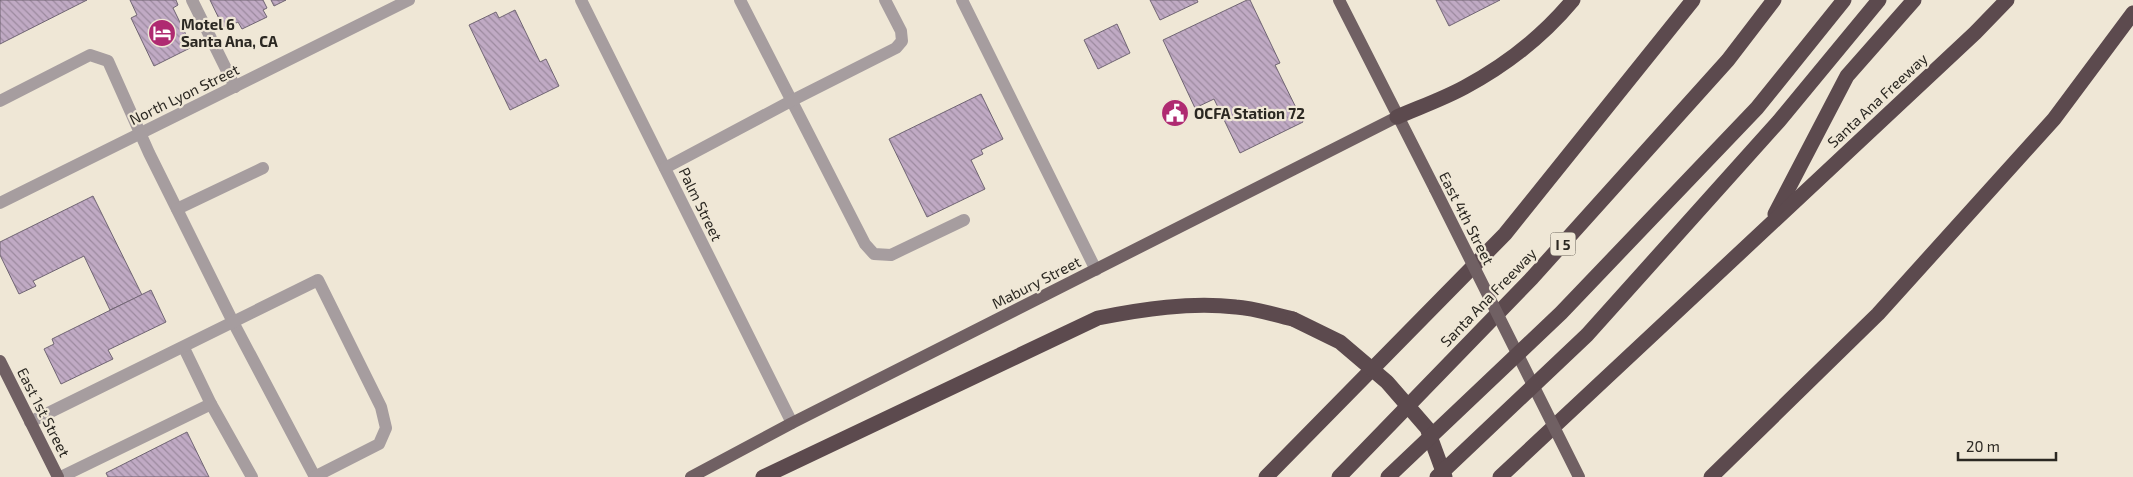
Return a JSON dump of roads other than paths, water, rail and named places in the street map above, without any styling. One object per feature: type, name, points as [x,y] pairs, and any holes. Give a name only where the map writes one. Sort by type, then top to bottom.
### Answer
[{"type":"highway","points":[[1398,117],[1465,87],[1509,59],[1539,37],[1573,0]]},
{"type":"highway","name":"Santa Ana Freeway","points":[[1266,477],[1505,234],[1693,0]]},
{"type":"highway","name":"Santa Ana Freeway","points":[[1339,477],[1532,278],[1728,60],[1774,0]]},
{"type":"highway","points":[[1388,477],[1568,306],[1757,108],[1844,0]]},
{"type":"highway","points":[[1437,477],[1587,335],[1779,121],[1879,0]]},
{"type":"highway","name":"Santa Ana Freeway","points":[[1770,225],[1847,76],[1914,0]]},
{"type":"highway","name":"Santa Ana Freeway","points":[[1500,477],[1975,33],[2007,0]]},
{"type":"highway","points":[[1711,477],[1878,314],[2054,119],[2133,13]]},
{"type":"highway","points":[[763,477],[1098,318],[1143,309],[1191,306],[1237,306],[1293,319],[1340,342],[1387,382],[1427,428],[1445,477]]},
{"type":"main road","name":"East 4th Street","points":[[1338,0],[1579,477]]},
{"type":"main road","name":"Mabury Street","points":[[691,477],[792,423],[1398,117]]},
{"type":"main road","name":"East 1st Street","points":[[0,361],[60,477]]},
{"type":"street","points":[[192,0],[235,87]]},
{"type":"street","name":"North Lyon Street","points":[[0,203],[409,0]]},
{"type":"street","name":"Palm Street","points":[[582,0],[792,423]]},
{"type":"street","points":[[740,0],[790,101],[865,244],[874,254],[891,255],[964,220]]},
{"type":"street","points":[[665,168],[790,101],[896,48],[902,40],[901,31],[885,0]]},
{"type":"street","points":[[962,0],[1096,270]]},
{"type":"street","points":[[0,100],[90,55],[108,61],[142,133],[149,153],[233,322],[315,477],[378,444],[386,428],[381,407],[318,280],[233,322],[184,348],[30,422]]},
{"type":"street","points":[[177,209],[263,168]]},
{"type":"street","points":[[184,348],[252,477]]},
{"type":"street","points":[[60,477],[212,404]]},
{"type":"place","name":"Motel 6 Santa Ana, CA","points":[[162,33]]},
{"type":"place","name":"OCFA Station 72","points":[[1175,113]]}]
